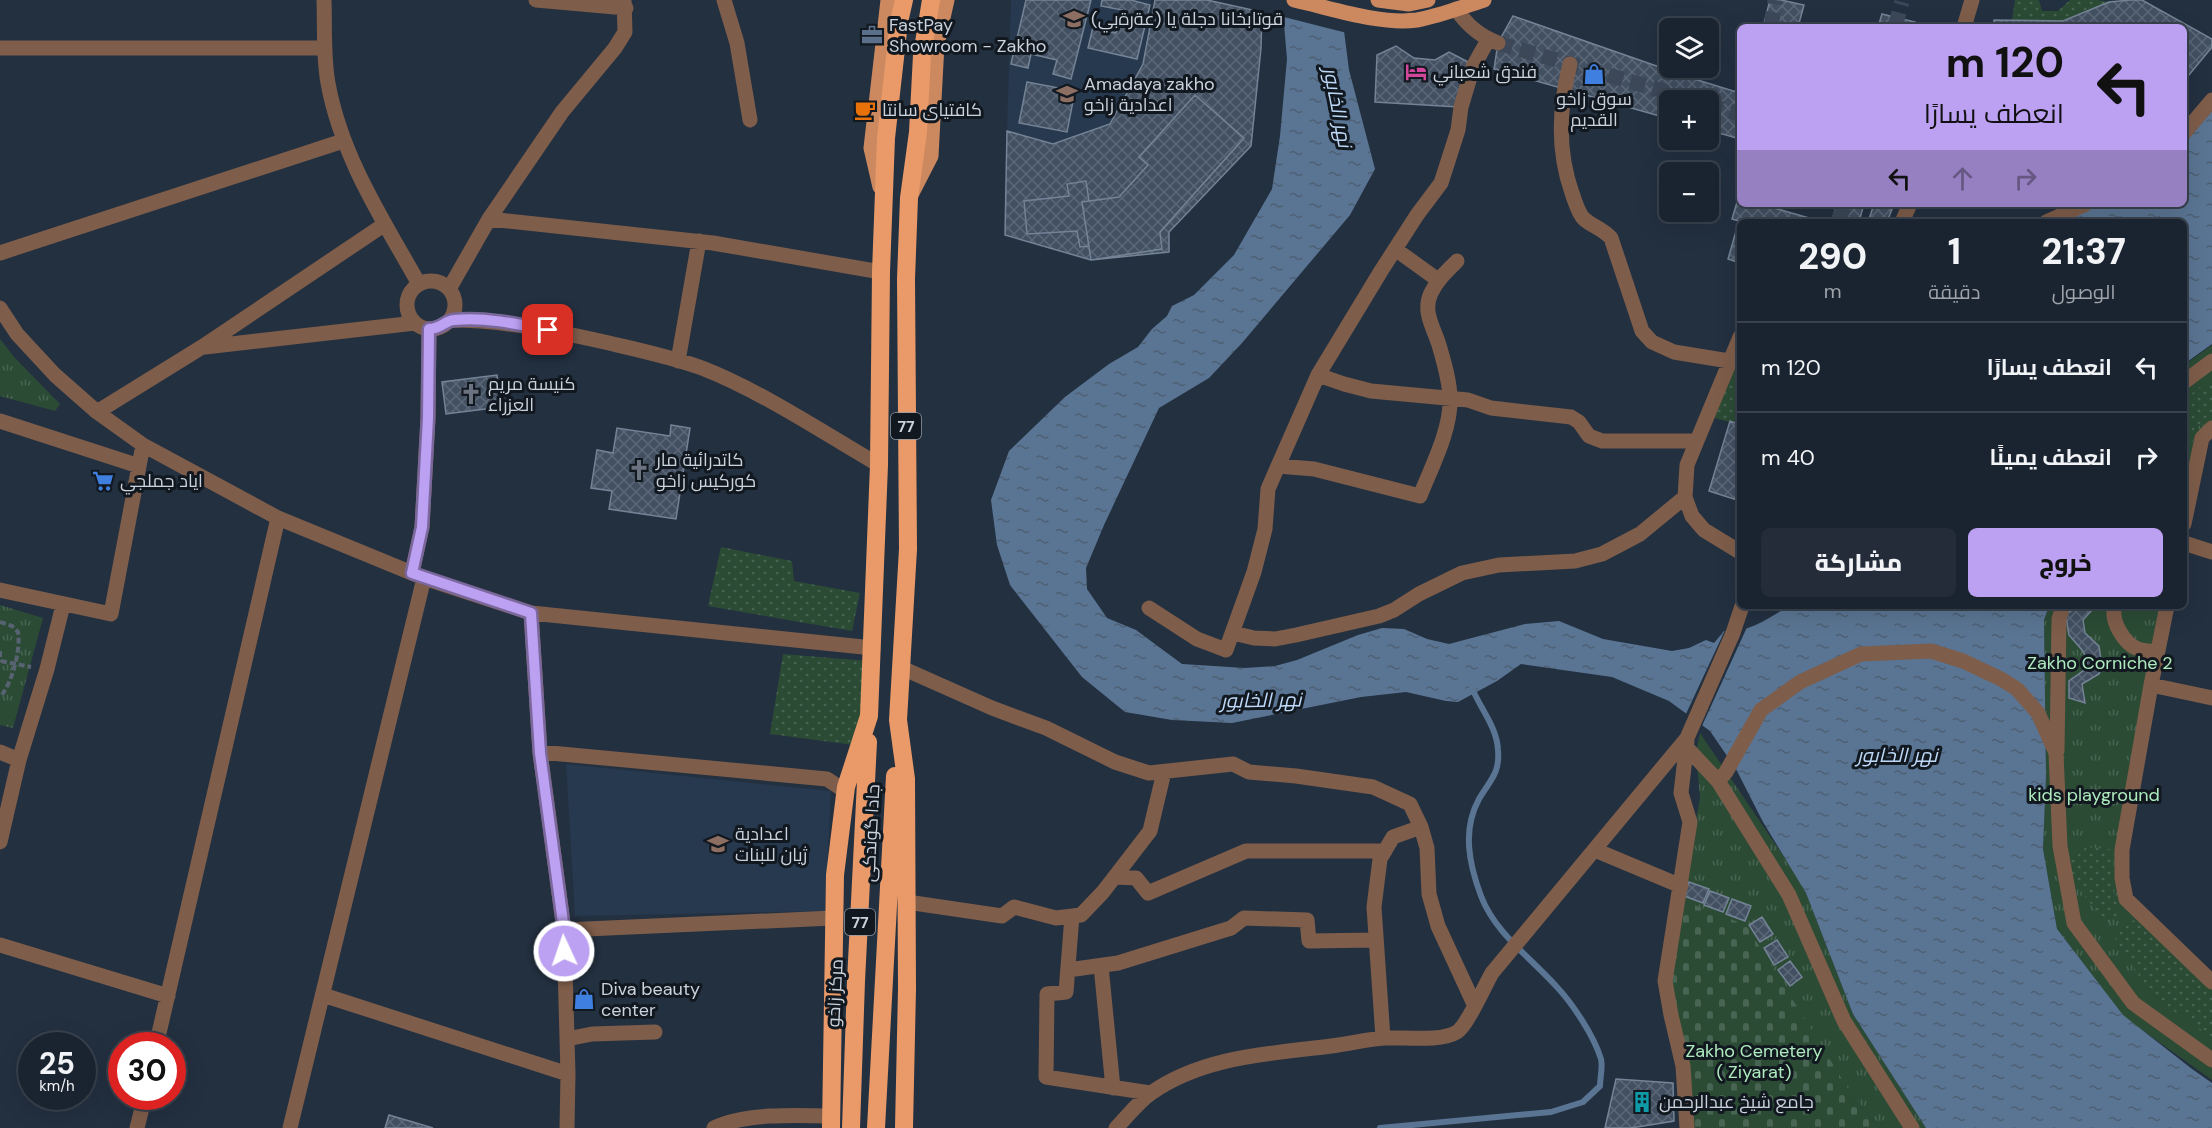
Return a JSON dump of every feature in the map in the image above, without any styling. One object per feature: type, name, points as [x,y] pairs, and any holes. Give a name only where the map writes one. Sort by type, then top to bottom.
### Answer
[{"type":"highway","name":"77","points":[[869,716],[879,465],[880,272],[886,138],[904,0]]},
{"type":"highway","name":"77","points":[[898,720],[908,549],[906,279],[909,198],[918,132],[922,56],[942,1]]},
{"type":"highway","points":[[831,1122],[835,875],[845,791],[869,716]]},
{"type":"highway","name":"مركز زاخو","points":[[851,1128],[869,716]]},
{"type":"highway","points":[[898,720],[906,779],[904,1128]]},
{"type":"highway","name":"جادا گوندکی","points":[[876,1128],[898,720]]},
{"type":"main road","points":[[884,202],[871,148],[888,0]]},
{"type":"main road","points":[[1294,0],[1374,18],[1415,20],[1484,0]]},
{"type":"main road","points":[[1380,1],[1428,0]]},
{"type":"main road","points":[[909,198],[931,156],[937,44],[942,1]]},
{"type":"street","points":[[324,0],[327,81],[343,141],[385,224],[419,284]]},
{"type":"street","points":[[449,289],[489,219],[562,112],[615,48],[625,32],[625,4],[536,0]]},
{"type":"street","points":[[724,0],[737,43],[750,120]]},
{"type":"street","points":[[1965,24],[1971,0]]},
{"type":"street","points":[[1149,608],[1162,619],[1197,639],[1226,650],[1254,572],[1265,530],[1268,489],[1278,466],[1318,375],[1395,249],[1441,183],[1458,130],[1461,107],[1473,67],[1493,41],[1469,27],[1455,9]]},
{"type":"street","points":[[0,48],[325,48]]},
{"type":"street","points":[[1570,64],[1562,94],[1560,119],[1562,150],[1569,185],[1583,218],[1605,231],[1611,238],[1642,331],[1652,342],[1674,352],[1729,361]]},
{"type":"street","points":[[2187,129],[2212,100]]},
{"type":"street","points":[[0,253],[343,141]]},
{"type":"street","points":[[2053,219],[2079,207]]},
{"type":"street","points":[[489,219],[699,241],[880,272]]},
{"type":"street","points":[[98,412],[202,347],[385,224]]},
{"type":"street","points":[[678,361],[699,241]]},
{"type":"street","points":[[1395,249],[1438,280]]},
{"type":"street","points":[[1278,466],[1314,469],[1420,496],[1445,428],[1450,399],[1444,364],[1438,342],[1430,326],[1427,310],[1430,295],[1438,280],[1457,261]]},
{"type":"street","points":[[290,1128],[360,837],[418,576],[428,418],[422,326],[410,317],[407,303],[409,295],[419,284],[434,281],[443,284],[449,289],[455,304],[451,320]]},
{"type":"street","points":[[0,308],[17,334],[55,375],[98,412],[143,445],[278,518],[418,576],[531,613],[873,648]]},
{"type":"street","points":[[202,347],[422,326],[437,329],[451,320],[486,320],[527,326],[650,352],[702,368],[753,393],[879,465]]},
{"type":"street","points":[[1737,344],[1687,465],[1685,497],[1692,516],[1704,530],[1737,550]]},
{"type":"street","points":[[2187,380],[2212,361]]},
{"type":"street","points":[[1318,375],[1371,391],[1468,400],[1491,408],[1571,417],[1579,422],[1589,436],[1602,441],[1696,441]]},
{"type":"street","points":[[0,421],[139,465]]},
{"type":"street","points":[[2187,513],[2209,436]]},
{"type":"street","points":[[0,590],[111,614],[143,445]]},
{"type":"street","points":[[1233,633],[1264,639],[1296,635],[1379,616],[1462,573],[1498,565],[1575,561],[1602,554],[1640,534],[1685,497]]},
{"type":"street","points":[[159,1032],[278,518]]},
{"type":"street","points":[[2187,544],[2212,552]]},
{"type":"street","points":[[0,843],[19,760],[47,669],[63,605]]},
{"type":"street","points":[[1116,1128],[1150,1093],[1186,1073],[1218,1062],[1383,1038],[1433,1038],[1458,1032],[1469,1018],[1474,1004],[1492,973],[1686,742],[1741,609]]},
{"type":"street","points":[[2056,778],[2059,619],[2062,609]]},
{"type":"street","points":[[2114,609],[2121,635],[2137,649],[2157,652]]},
{"type":"street","points":[[2166,609],[2122,850],[2122,878],[2126,899],[2212,982]]},
{"type":"street","points":[[531,613],[540,753],[564,930],[568,1074],[567,1128]]},
{"type":"street","points":[[1722,776],[1761,710],[1800,682],[1861,654],[1931,651],[1963,661],[2017,689],[2038,713],[2056,753],[2060,846],[2074,923],[2133,1004],[2212,1060]]},
{"type":"street","points":[[902,668],[992,708],[1046,728],[1115,762],[1149,773],[1233,764],[1249,772],[1372,787],[1410,804],[1421,827],[1427,848],[1429,894],[1438,927],[1474,1004]]},
{"type":"street","points":[[2151,685],[2212,698]]},
{"type":"street","points":[[1686,742],[1722,776],[1789,895],[1845,1021],[1912,1128]]},
{"type":"street","points":[[1686,742],[1681,793],[1690,822],[1665,981],[1683,1066],[1687,1128]]},
{"type":"street","points":[[0,752],[19,760]]},
{"type":"street","points":[[540,753],[827,779],[845,791]]},
{"type":"street","points":[[907,902],[1002,916],[1014,908],[1056,918],[1081,915],[1115,877],[1150,831],[1164,772]]},
{"type":"street","points":[[1383,1038],[1374,907],[1380,859],[1393,837],[1421,827]]},
{"type":"street","points":[[1594,850],[1681,886]]},
{"type":"street","points":[[1115,877],[1136,878],[1148,893],[1246,851],[1385,851]]},
{"type":"street","points":[[1072,916],[1066,992],[1047,994],[1046,1077],[1150,1093]]},
{"type":"street","points":[[564,930],[833,918]]},
{"type":"street","points":[[1068,970],[1118,963],[1231,928],[1244,918],[1307,920],[1309,941],[1376,940]]},
{"type":"street","points":[[0,945],[168,996]]},
{"type":"street","points":[[1101,966],[1113,1088]]},
{"type":"street","points":[[323,995],[568,1074]]},
{"type":"street","points":[[567,1039],[592,1034],[655,1032]]},
{"type":"street","points":[[137,1128],[142,1110]]},
{"type":"street","points":[[714,1128],[725,1122],[768,1117],[831,1122]]},
{"type":"path","points":[[0,622],[12,626],[18,632],[20,645],[7,688],[0,697]]},
{"type":"path","points":[[0,651],[1,662],[47,669]]},
{"type":"shaded area","name":"Amadaya zakho اعدادية زاخو","points":[[1011,0],[1151,0],[1143,64],[1110,124],[1053,144],[1007,131]]},
{"type":"shaded area","points":[[566,764],[831,791],[825,911],[575,916]]},
{"type":"green space","points":[[2015,0],[2039,0],[2042,11],[2058,11],[2070,0],[2109,2],[2063,21],[2012,20]]},
{"type":"green space","points":[[0,339],[15,358],[60,404],[55,411],[0,396]]},
{"type":"green space","points":[[2212,345],[2212,428],[2187,514],[2187,363]]},
{"type":"green space","points":[[1737,355],[1737,424],[1711,417]]},
{"type":"green space","points":[[2212,377],[2212,411],[2194,430],[2188,472],[2187,470],[2187,398]]},
{"type":"green space","points":[[721,547],[792,561],[794,581],[860,593],[852,631],[708,606]]},
{"type":"green space","points":[[0,605],[43,618],[13,728],[0,725]]},
{"type":"green space","name":"Zakho Corniche 2","points":[[2048,609],[2166,609],[2122,850],[2126,899],[2212,980],[2212,1080],[2124,1017],[2057,929],[2043,849],[2046,772],[2044,620]]},
{"type":"green space","points":[[783,654],[868,661],[864,716],[854,745],[770,734]]},
{"type":"green space","points":[[1700,733],[1803,885],[1853,1014],[1926,1128],[1879,1128],[1681,900],[1700,798],[1696,752]]},
{"type":"green space","points":[[2086,847],[2115,850],[2111,884],[2121,912],[2106,924],[2064,868]]},
{"type":"green space","name":"Zakho Cemetery ( Ziyarat)","points":[[1681,900],[1746,925],[1852,1095],[1879,1128],[1691,1128],[1667,968]]},
{"type":"green space","points":[[2135,919],[2212,994],[2212,1037],[2152,996],[2114,937]]},
{"type":"water","name":"نهر الخابور","points":[[1282,0],[1344,31],[1349,70],[1375,169],[1350,215],[1242,343],[1209,378],[1159,408],[1086,568],[1087,589],[1107,618],[1136,630],[1182,664],[1245,668],[1275,666],[1297,660],[1358,635],[1382,628],[1404,629],[1427,639],[1449,644],[1525,624],[1559,621],[1603,639],[1672,651],[1689,648],[1706,640],[1714,643],[1724,631],[1732,632],[1749,628],[1784,609],[2048,609],[2044,620],[2046,775],[2043,849],[2057,929],[2123,1015],[2212,1083],[2212,1128],[1926,1128],[1853,1014],[1806,893],[1763,822],[1736,769],[1710,731],[1669,701],[1612,677],[1521,664],[1497,681],[1458,702],[1406,692],[1361,697],[1232,723],[1172,720],[1125,712],[1082,677],[1010,585],[997,545],[991,500],[1009,451],[1065,397],[1109,364],[1138,347],[1152,329],[1167,316],[1172,306],[1194,295],[1234,255],[1272,189],[1280,136],[1287,59]]},
{"type":"water","points":[[2212,111],[2212,344],[2187,362],[2187,219],[2068,219],[2090,207],[2187,207],[2187,140]]},
{"type":"pier","points":[[1279,0],[1348,0],[1347,33],[1280,16]]},
{"type":"pier","points":[[1748,625],[1701,728],[1685,716],[1726,628],[1733,630]]},
{"type":"building","points":[[1026,0],[1091,0],[1071,79],[1053,74],[1057,60],[1031,54],[1028,68],[1011,64]]},
{"type":"building","points":[[1102,0],[1131,0],[1150,5],[1137,59],[1088,48],[1093,27],[1116,33],[1122,10],[1101,6]]},
{"type":"building","points":[[1155,0],[1207,0],[1262,12],[1261,48],[1251,146],[1169,232],[1169,252],[1091,260],[1005,235],[1007,131],[1053,144],[1110,124],[1143,64]]},
{"type":"building","points":[[1770,0],[1804,5],[1799,24],[1764,24]]},
{"type":"building","points":[[2142,0],[2185,24],[1994,24],[1994,20],[2063,21],[2109,2]]},
{"type":"building","points":[[1882,14],[1915,22],[1914,24],[1879,24]]},
{"type":"building","name":"سوق زاخو القديم","points":[[1513,16],[1659,67],[1659,78],[1691,78],[1737,92],[1737,138],[1719,133],[1719,90],[1659,90],[1659,116],[1494,69],[1498,43]]},
{"type":"building","points":[[2187,25],[2212,39],[2212,47],[2187,77]]},
{"type":"building","points":[[1396,46],[1414,58],[1435,60],[1449,52],[1470,63],[1458,107],[1375,102],[1377,55]]},
{"type":"building","points":[[1027,82],[1075,91],[1067,132],[1019,123]]},
{"type":"building","points":[[1195,95],[1244,138],[1160,232],[1162,249],[1091,260],[1082,202],[1119,197],[1148,165],[1139,157]]},
{"type":"building","points":[[1086,181],[1089,201],[1082,202],[1089,246],[1080,247],[1077,231],[1027,234],[1024,201],[1069,196],[1067,184]]},
{"type":"building","points":[[1737,202],[1737,207],[1770,207],[1812,219],[1737,220],[1732,219]]},
{"type":"building","points":[[1836,207],[1863,207],[1860,219],[1832,219]]},
{"type":"building","points":[[1873,207],[1893,207],[1888,219],[1869,219]]},
{"type":"building","points":[[1737,228],[1737,262],[1728,259]]},
{"type":"building","name":"كنيسة مريم العزراء","points":[[497,375],[501,407],[446,414],[442,382]]},
{"type":"building","points":[[1730,421],[1737,424],[1737,500],[1709,491]]},
{"type":"building","name":"كاتدرائية مار كوركيس زاخو","points":[[671,425],[690,428],[676,519],[609,509],[612,491],[591,488],[597,450],[613,453],[617,428],[670,436]]},
{"type":"building","points":[[2074,609],[2092,610],[2083,620],[2085,633],[2099,646],[2102,667],[2099,674],[2082,684],[2085,703],[2069,698],[2069,681],[2087,668],[2087,659],[2069,635],[2066,614]]},
{"type":"building","points":[[1689,882],[1709,889],[1703,903],[1684,896]]},
{"type":"building","points":[[1710,891],[1729,898],[1723,912],[1704,905]]},
{"type":"building","points":[[1732,899],[1751,906],[1745,921],[1726,914]]},
{"type":"building","points":[[1762,917],[1773,934],[1760,942],[1749,925]]},
{"type":"building","points":[[1777,940],[1788,957],[1774,965],[1764,948]]},
{"type":"building","points":[[1790,961],[1802,977],[1790,986],[1778,970]]},
{"type":"building","name":"جامع شيخ عبدالرحمن","points":[[1616,1079],[1673,1083],[1674,1121],[1631,1128],[1605,1128]]},
{"type":"building","points":[[389,1115],[433,1128],[385,1128]]},
{"type":"waterway","points":[[1380,1128],[1551,1112],[1583,1102],[1600,1086],[1601,1059],[1582,1021],[1563,993],[1495,922],[1481,896],[1473,872],[1469,847],[1470,823],[1479,799],[1496,771],[1498,758],[1495,733],[1472,688]]},
{"type":"tunnel","points":[[1771,24],[1775,0]]},
{"type":"tunnel","points":[[1896,24],[1902,2]]},
{"type":"tunnel","points":[[1498,43],[1660,90]]},
{"type":"tunnel","points":[[1719,108],[1737,113]]},
{"type":"tunnel","points":[[1839,219],[1844,207]]},
{"type":"place","name":"قوتابخانا دجلة يا (عةرةبي)","points":[[1074,19]]},
{"type":"place","name":"FastPay Showroom - Zakho","points":[[872,35]]},
{"type":"place","name":"فندق شعباني","points":[[1416,72]]},
{"type":"place","name":"سوق زاخو القديم","points":[[1594,74]]},
{"type":"place","name":"Amadaya zakho اعدادية زاخو","points":[[1067,94]]},
{"type":"place","name":"کافتیای سانتا","points":[[865,110]]},
{"type":"place","name":"كنيسة مريم العزراء","points":[[471,394]]},
{"type":"place","name":"كاتدرائية مار كوركيس زاخو","points":[[639,470]]},
{"type":"place","name":"اياد جملجي","points":[[103,481]]},
{"type":"place","name":"اعدادية ژیان للبنات","points":[[718,844]]},
{"type":"place","name":"Diva beauty center","points":[[584,999]]},
{"type":"place","name":"جامع شيخ عبدالرحمن","points":[[1642,1102]]},
{"type":"route","points":[[548,330],[486,320],[451,320],[437,329],[429,329],[428,418],[422,527],[412,573],[531,613],[540,753],[564,930],[564,951]]},
{"type":"park label","name":"kids playground","points":[[2094,795]]}]
